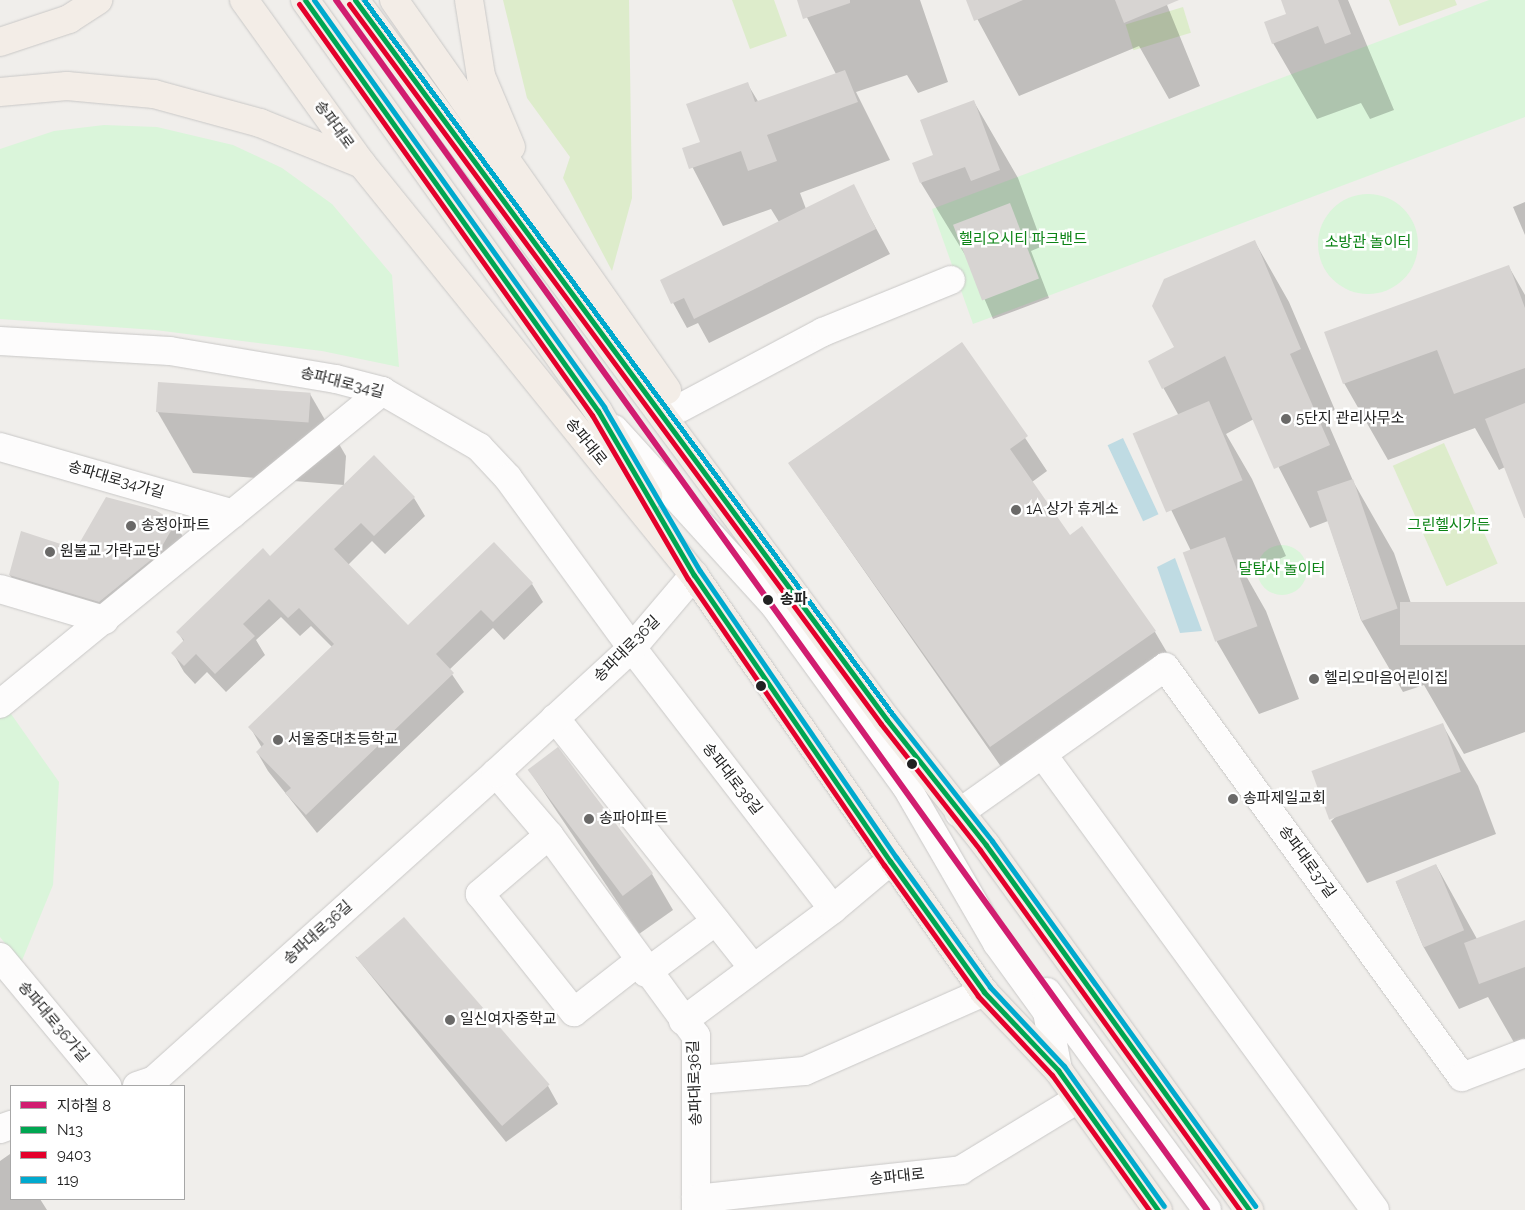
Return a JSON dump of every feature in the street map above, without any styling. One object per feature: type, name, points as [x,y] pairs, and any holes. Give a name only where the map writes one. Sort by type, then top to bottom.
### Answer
[{"type":"main road","points":[[0,42],[69,19],[98,0]]},
{"type":"main road","name":"송파대로","points":[[244,0],[362,164],[694,575],[890,861],[984,992],[1058,1070],[1158,1210]]},
{"type":"main road","points":[[305,0],[598,411],[694,575]]},
{"type":"main road","points":[[355,0],[887,720],[959,813],[1249,1210]]},
{"type":"main road","points":[[394,0],[680,408],[700,466]]},
{"type":"main road","points":[[469,0],[481,76],[533,197]]},
{"type":"main road","points":[[0,92],[67,86],[154,94],[260,123],[362,164]]},
{"type":"street","points":[[680,408],[823,332],[951,280]]},
{"type":"street","name":"송파대로34길","points":[[1,342],[170,351],[260,364],[382,391],[478,447],[508,478],[632,648]]},
{"type":"street","points":[[0,704],[382,391]]},
{"type":"street","points":[[598,411],[775,606],[906,786],[997,943],[1047,1012],[1058,1070]]},
{"type":"street","name":"송파대로34가길","points":[[0,446],[233,514]]},
{"type":"street","name":"송파대로36길","points":[[139,1085],[154,1080],[556,718],[632,648],[694,575]]},
{"type":"street","points":[[0,589],[104,620]]},
{"type":"street","name":"송파대로38길","points":[[632,648],[833,909]]},
{"type":"street","name":"송파대로37길","points":[[959,813],[1165,667],[1462,1077],[1525,1053]]},
{"type":"street","points":[[556,718],[753,968]]},
{"type":"street","points":[[887,720],[1006,937],[1207,1210]]},
{"type":"street","points":[[1042,755],[1375,1210]]},
{"type":"street","name":"송파대로36길","points":[[496,773],[548,834],[642,967],[696,1036],[696,1205]]},
{"type":"street","points":[[548,834],[480,894],[574,1012],[716,920]]},
{"type":"street","points":[[683,1021],[833,909],[890,861]]},
{"type":"street","name":"송파대로36가길","points":[[0,957],[106,1085]]},
{"type":"street","points":[[697,1080],[805,1071],[984,992]]},
{"type":"street","name":"송파대로","points":[[696,1205],[961,1170],[1078,1099]]},
{"type":"green space","points":[[503,0],[629,0],[632,198],[612,271],[563,178],[570,157],[527,98]]},
{"type":"green space","points":[[732,0],[774,0],[787,36],[750,49]]},
{"type":"green space","points":[[1389,0],[1455,0],[1457,5],[1399,26]]},
{"type":"green space","name":"헬리오시티 파크밴드","points":[[1489,0],[1525,0],[1525,117],[973,324],[932,209]]},
{"type":"green space","points":[[1183,7],[1191,33],[1134,50],[1126,25]]},
{"type":"green space","points":[[104,125],[157,127],[233,145],[282,168],[332,204],[392,275],[399,367],[322,351],[155,330],[0,319],[0,149],[54,131]]},
{"type":"green space","name":"소방관 놀이터","points":[[1368,194],[1387,198],[1403,209],[1414,225],[1418,244],[1414,263],[1403,279],[1387,290],[1368,294],[1349,290],[1333,279],[1322,263],[1318,244],[1322,225],[1333,209],[1349,198]]},
{"type":"green space","name":"그린헬시가든","points":[[1444,443],[1498,564],[1447,586],[1393,466]]},
{"type":"green space","name":"달탐사 놀이터","points":[[1277,545],[1287,545],[1300,552],[1307,565],[1307,575],[1300,588],[1287,595],[1277,595],[1268,591],[1261,584],[1257,575],[1257,565],[1261,556],[1268,549]]},
{"type":"green space","points":[[9,711],[59,782],[53,885],[21,963],[0,937],[0,718]]},
{"type":"water","points":[[1123,438],[1158,514],[1143,521],[1108,445]]},
{"type":"water","points":[[1175,558],[1202,631],[1180,633],[1157,567]]},
{"type":"building","points":[[797,0],[850,0],[850,3],[803,19]]},
{"type":"building","points":[[966,0],[1023,0],[974,21]]},
{"type":"building","points":[[1115,0],[1179,0],[1124,23]]},
{"type":"building","points":[[1281,0],[1338,0],[1351,34],[1325,44],[1318,26],[1272,44],[1264,22],[1286,14]]},
{"type":"building","points":[[845,70],[858,102],[767,135],[777,161],[748,171],[741,151],[689,169],[682,148],[700,142],[686,104],[748,82],[755,102]]},
{"type":"building","points":[[974,100],[1000,170],[971,181],[965,167],[920,183],[912,163],[933,155],[920,120]]},
{"type":"building","points":[[854,184],[876,229],[694,319],[684,298],[671,304],[660,280]]},
{"type":"building","points":[[1010,203],[1039,279],[982,300],[953,225]]},
{"type":"building","points":[[1255,240],[1301,349],[1290,354],[1330,445],[1274,469],[1225,356],[1162,389],[1148,361],[1174,347],[1152,306],[1164,279]]},
{"type":"building","points":[[1509,265],[1525,308],[1525,368],[1454,394],[1437,350],[1343,384],[1324,332]]},
{"type":"building","points":[[962,342],[1028,436],[1010,449],[1070,535],[1082,526],[1156,631],[990,747],[788,463]]},
{"type":"building","points":[[158,382],[311,393],[309,423],[156,412]]},
{"type":"building","points":[[1209,401],[1243,480],[1166,513],[1133,433]]},
{"type":"building","points":[[1525,403],[1525,518],[1524,518],[1485,419]]},
{"type":"building","points":[[374,455],[415,497],[374,536],[361,523],[334,549],[408,625],[494,542],[533,583],[493,622],[481,610],[436,654],[454,673],[306,815],[285,793],[291,788],[256,752],[264,744],[248,727],[334,644],[299,608],[288,618],[269,599],[243,624],[255,636],[215,674],[196,654],[184,666],[171,653],[184,640],[176,632],[263,548],[270,556]]},
{"type":"building","points":[[1353,479],[1398,609],[1362,621],[1317,491]]},
{"type":"building","points":[[106,497],[155,510],[176,522],[157,555],[99,602],[9,575],[21,531],[76,549]]},
{"type":"building","points":[[1225,537],[1257,626],[1215,642],[1183,552]]},
{"type":"building","points":[[1400,602],[1525,602],[1525,645],[1400,645]]},
{"type":"building","points":[[1443,723],[1461,772],[1329,820],[1311,771]]},
{"type":"building","name":"송파아파트","points":[[558,747],[653,873],[623,896],[528,770]]},
{"type":"building","points":[[1436,864],[1464,930],[1424,947],[1395,881]]},
{"type":"building","name":"일신여자중학교","points":[[404,917],[550,1085],[502,1126],[356,958]]},
{"type":"building","points":[[1525,920],[1525,967],[1479,984],[1464,943]]},
{"type":"metro line","name":"8","points":[[336,0],[1207,1210]]},
{"type":"transit line","name":"N13","points":[[305,0],[598,411],[694,575],[890,861],[984,992],[1058,1070],[1158,1210]]},
{"type":"transit line","name":"119","points":[[314,0],[604,407],[700,571],[896,857],[990,987],[1064,1066],[1164,1206]]},
{"type":"transit line","name":"N13","points":[[355,0],[887,720],[986,845],[1249,1210]]},
{"type":"transit line","name":"119","points":[[364,0],[893,715],[992,841],[1255,1206]]},
{"type":"transit line","name":"9403","points":[[299,4],[592,415],[688,579],[884,865],[978,996],[1052,1075],[1149,1210]]},
{"type":"transit line","name":"9403","points":[[349,4],[881,724],[980,850],[1240,1210]]},
{"type":"place","name":"5단지 관리사무소","points":[[1286,419]]},
{"type":"place","name":"1A 상가 휴게소","points":[[1016,510]]},
{"type":"place","name":"송정아파트","points":[[131,526]]},
{"type":"place","name":"원불교 가락교당","points":[[50,552]]},
{"type":"place","name":"송파","points":[[768,600]]},
{"type":"place","name":"헬리오마음어린이집","points":[[1314,679]]},
{"type":"place","name":"서울중대초등학교","points":[[278,740]]},
{"type":"place","name":"송파제일교회","points":[[1233,799]]},
{"type":"place","name":"송파아파트","points":[[589,819]]},
{"type":"place","name":"일신여자중학교","points":[[450,1020]]}]
